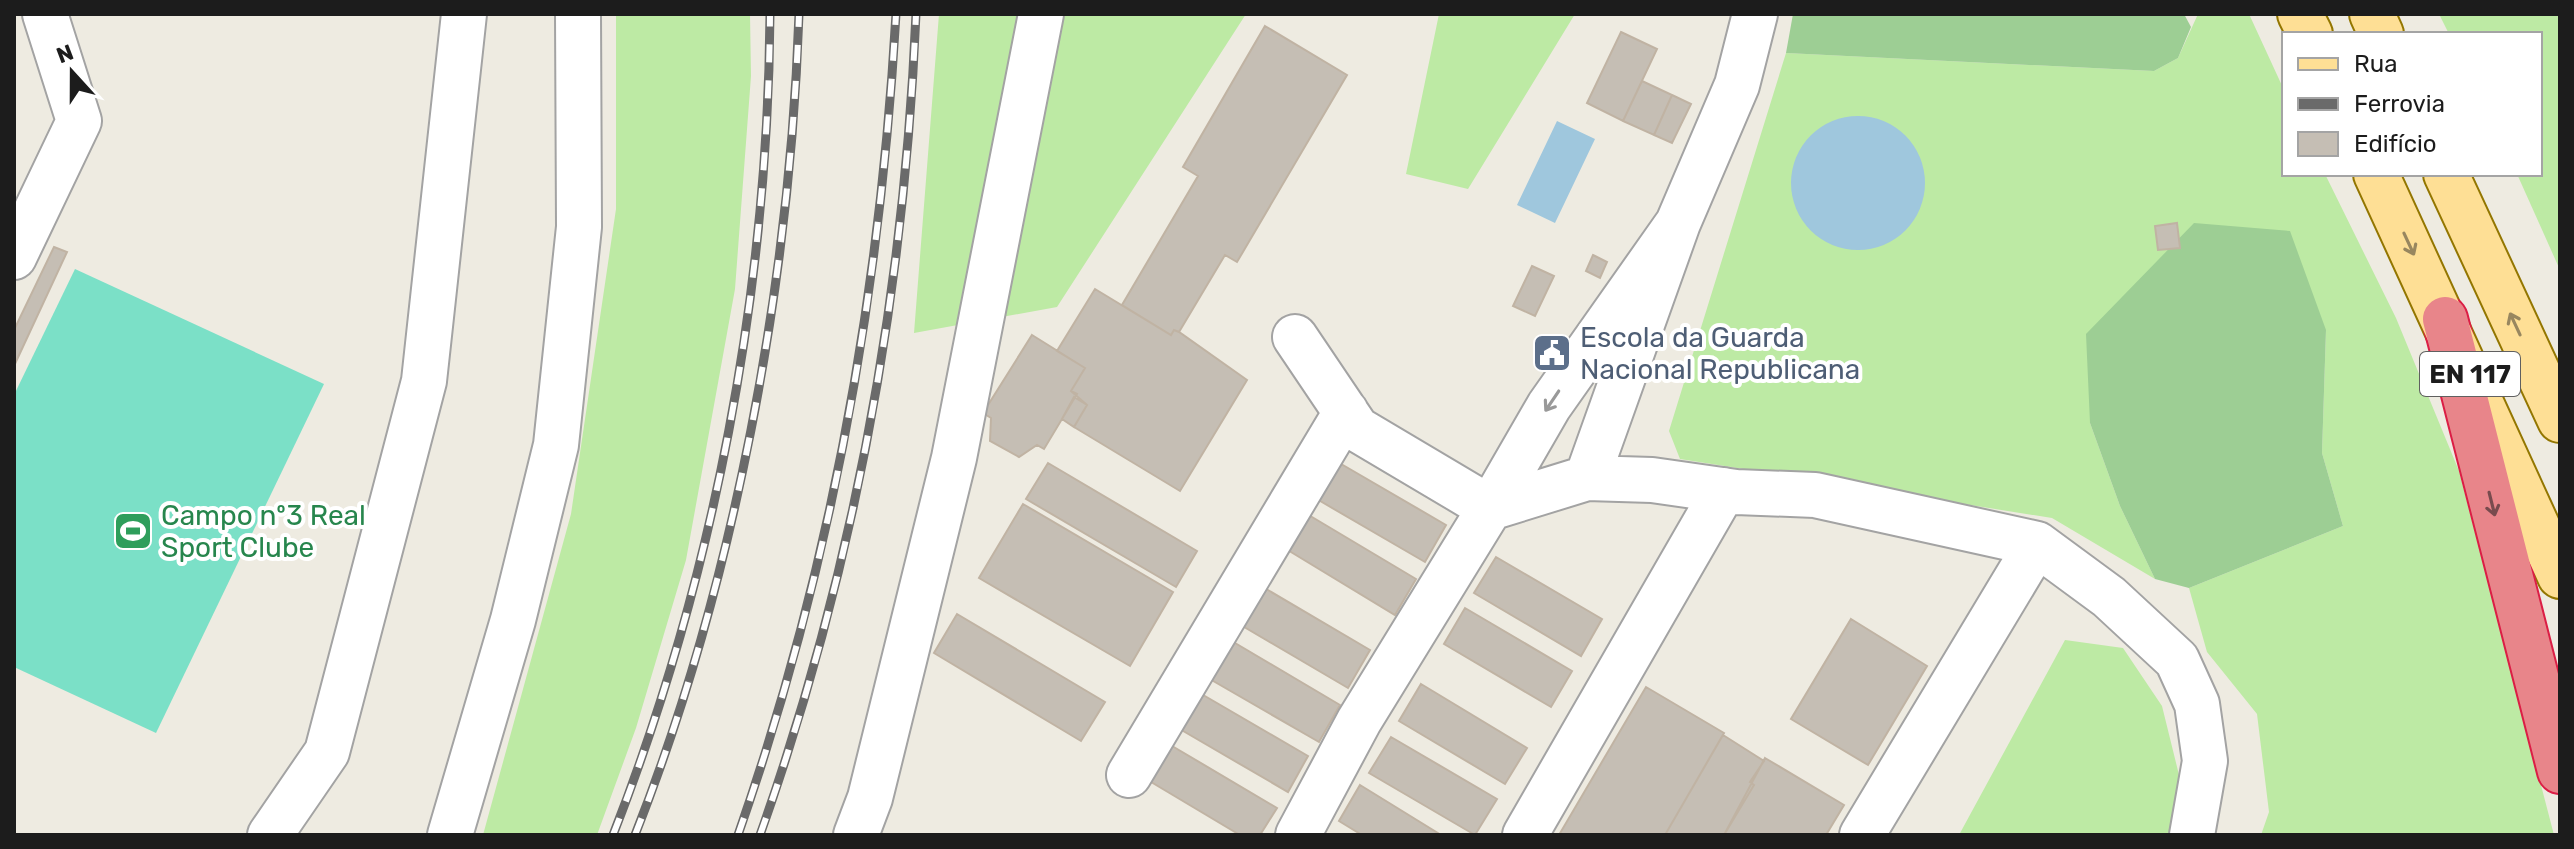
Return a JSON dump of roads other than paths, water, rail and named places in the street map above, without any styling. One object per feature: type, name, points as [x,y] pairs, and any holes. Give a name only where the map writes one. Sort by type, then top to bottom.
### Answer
[{"type":"highway","points":[[2445,319],[2560,771]]},
{"type":"main road","points":[[2300,14],[2309,32]]},
{"type":"main road","name":"EN 117","points":[[2377,176],[2560,576]]},
{"type":"main road","name":"EN 117","points":[[2447,176],[2560,420]]},
{"type":"street","points":[[14,257],[79,121],[45,14]]},
{"type":"street","points":[[270,835],[327,752],[424,381],[464,14]]},
{"type":"street","points":[[450,835],[513,620],[556,445],[579,227],[578,14]]},
{"type":"street","points":[[856,835],[870,798],[954,458],[1041,14]]},
{"type":"street","points":[[1587,478],[1678,223],[1737,85],[1755,14]]},
{"type":"street","points":[[1298,835],[1359,721],[1549,406],[1678,223]]},
{"type":"street","points":[[1295,337],[1357,429],[1490,508],[1587,478],[1652,480],[1724,490],[1815,495],[2037,544],[2109,597],[2177,660],[2197,704],[2205,761],[2192,835]]},
{"type":"street","points":[[1129,775],[1346,412]]},
{"type":"street","points":[[1525,835],[1724,490]]},
{"type":"street","points":[[1862,835],[2037,544]]},
{"type":"water","points":[[1858,116],[1884,121],[1905,136],[1920,157],[1925,183],[1920,209],[1905,230],[1884,245],[1858,250],[1832,245],[1811,230],[1796,209],[1791,183],[1796,157],[1811,136],[1832,121]]},
{"type":"water","points":[[1557,121],[1595,139],[1555,223],[1517,205]]},
{"type":"railway","points":[[613,835],[649,737],[680,637],[707,535],[729,432],[759,223],[767,118],[770,14]]},
{"type":"railway","points":[[635,835],[670,739],[701,639],[751,431],[784,220],[799,14]]},
{"type":"railway","points":[[738,835],[800,634],[846,430],[878,223],[896,14]]},
{"type":"railway","points":[[760,835],[822,634],[848,533],[869,430],[900,224],[916,14]]},
{"type":"place","name":"Escola da Guarda Nacional Republicana","points":[[1552,353]]},
{"type":"place","name":"Campo nº3 Real Sport Clube","points":[[133,531]]}]
